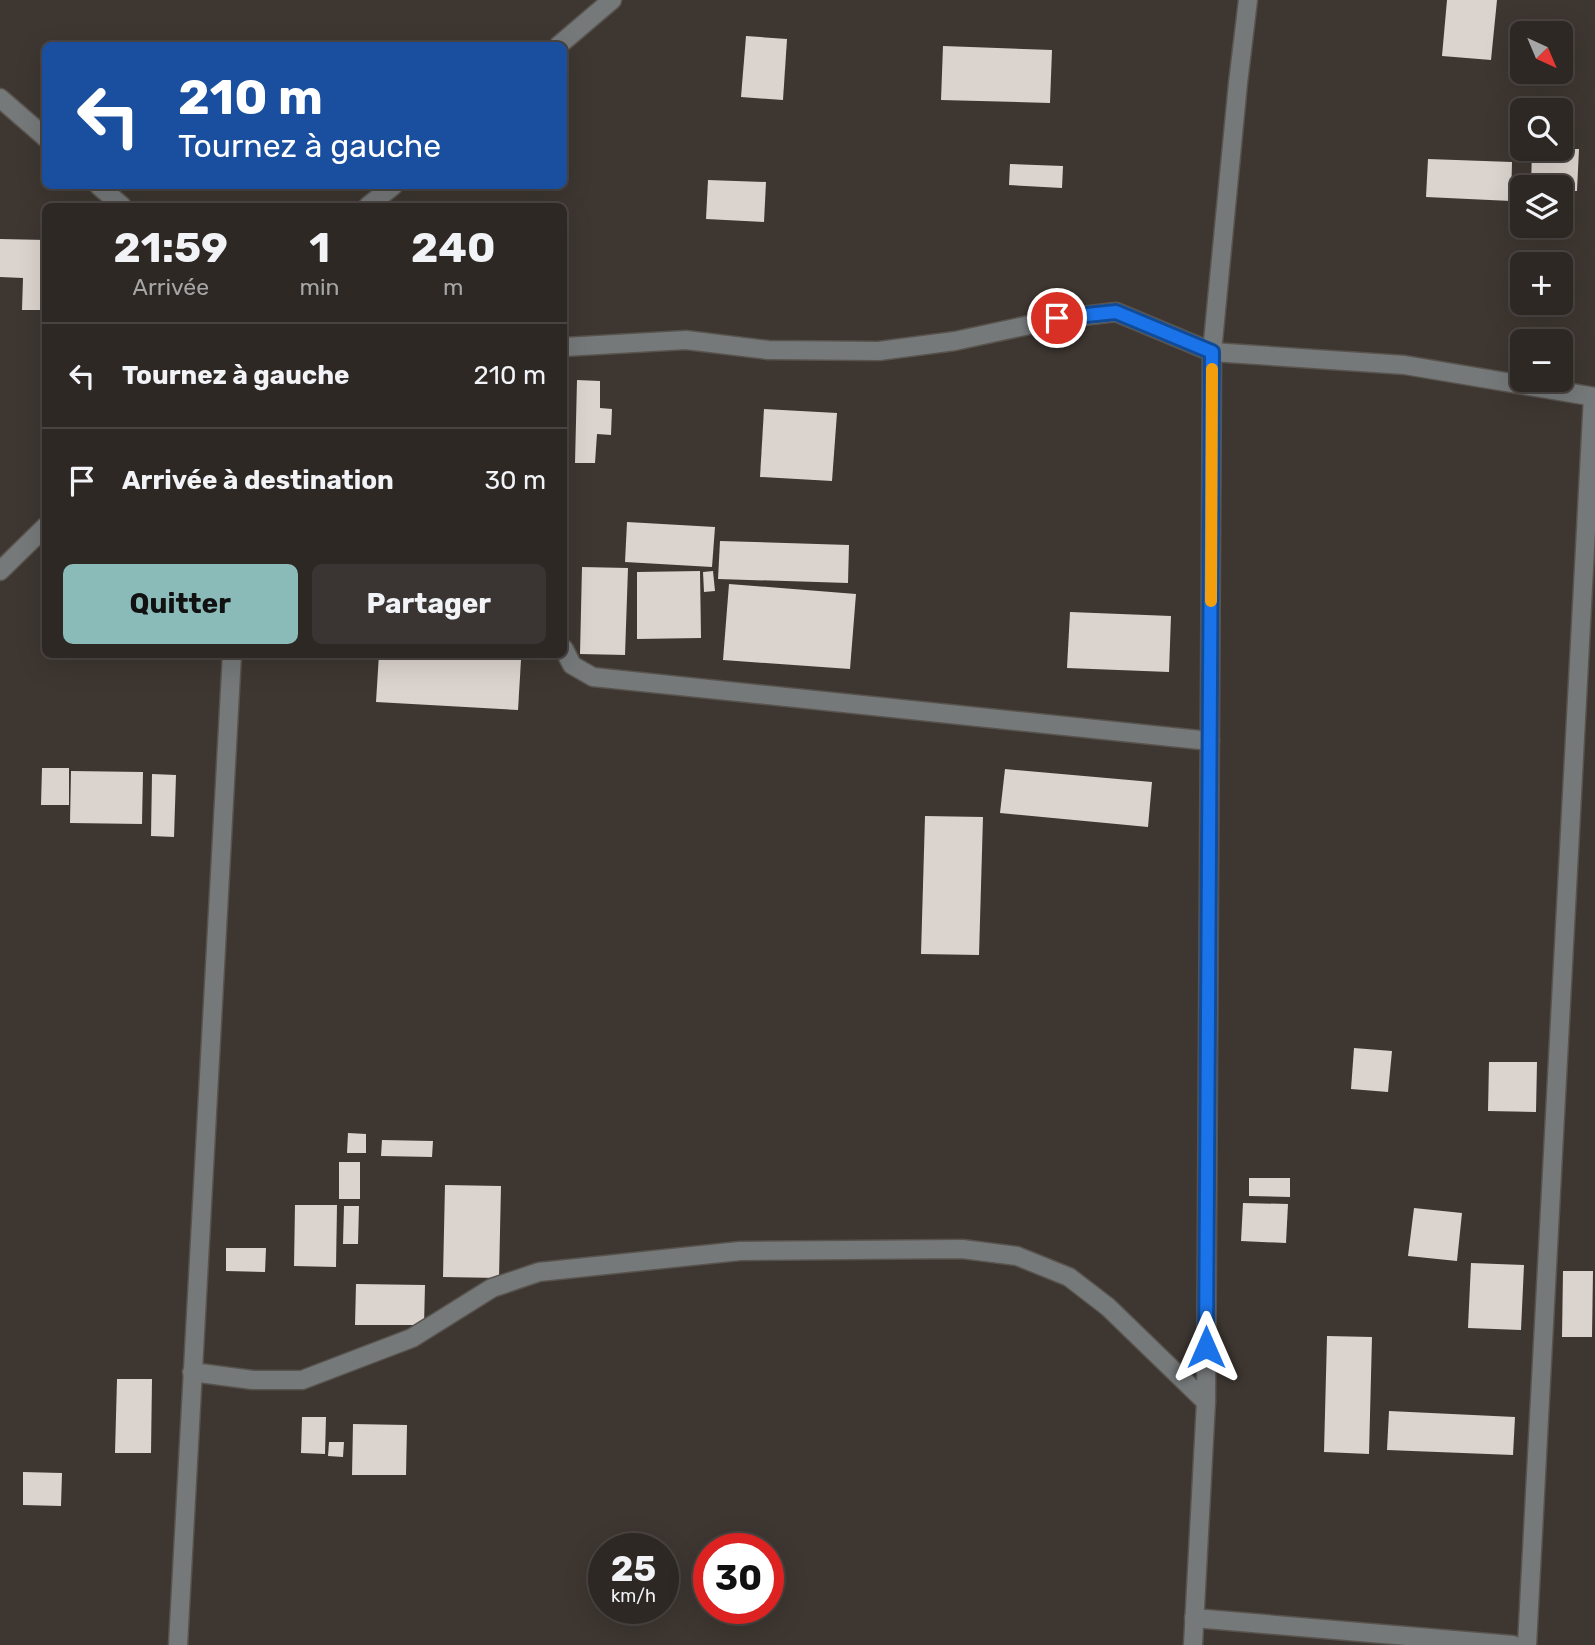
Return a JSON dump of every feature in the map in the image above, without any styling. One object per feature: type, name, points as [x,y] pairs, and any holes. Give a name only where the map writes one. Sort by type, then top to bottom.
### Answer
[{"type":"street","points":[[563,42],[612,0]]},
{"type":"street","points":[[1193,1645],[1206,1402],[1212,352],[1248,0]]},
{"type":"street","points":[[0,98],[42,135]]},
{"type":"street","points":[[102,189],[119,203]]},
{"type":"street","points":[[372,203],[389,189]]},
{"type":"street","points":[[567,347],[686,340],[768,350],[879,351],[955,341],[1057,318],[1116,312],[1212,352],[1405,365],[1594,397],[1527,1645]]},
{"type":"street","points":[[0,570],[42,530]]},
{"type":"street","points":[[567,655],[572,665],[593,677],[1210,741]]},
{"type":"street","points":[[178,1645],[232,658]]},
{"type":"street","points":[[192,1372],[253,1380],[303,1380],[412,1338],[492,1288],[539,1272],[740,1251],[962,1250],[1017,1256],[1069,1277],[1108,1307],[1206,1402]]},
{"type":"street","points":[[1194,1618],[1513,1645]]},
{"type":"building","points":[[1447,0],[1497,0],[1491,60],[1442,56]]},
{"type":"building","points":[[746,36],[787,39],[783,100],[741,97]]},
{"type":"building","points":[[943,46],[1052,50],[1050,103],[941,100]]},
{"type":"building","points":[[1573,149],[1579,149],[1577,191],[1573,191],[1573,175],[1531,175],[1532,161],[1573,161]]},
{"type":"building","points":[[1428,159],[1512,162],[1510,201],[1426,197]]},
{"type":"building","points":[[1010,164],[1063,166],[1062,188],[1009,185]]},
{"type":"building","points":[[708,180],[766,182],[764,222],[706,219]]},
{"type":"building","points":[[0,239],[42,240],[42,310],[22,310],[23,278],[0,277]]},
{"type":"building","points":[[577,380],[600,381],[600,408],[612,409],[611,435],[597,434],[595,463],[575,463]]},
{"type":"building","points":[[764,409],[837,413],[832,481],[760,477]]},
{"type":"building","points":[[627,522],[715,527],[712,567],[625,562]]},
{"type":"building","points":[[720,541],[849,545],[848,583],[718,579]]},
{"type":"building","points":[[582,567],[628,568],[625,655],[580,654]]},
{"type":"building","points":[[700,571],[701,638],[637,639],[637,572]]},
{"type":"building","points":[[713,571],[715,591],[704,592],[703,572]]},
{"type":"building","points":[[729,584],[856,594],[850,669],[723,660]]},
{"type":"building","points":[[1070,612],[1171,616],[1169,672],[1067,668]]},
{"type":"building","points":[[379,658],[521,660],[518,710],[376,702]]},
{"type":"building","points":[[42,768],[69,768],[69,805],[41,805]]},
{"type":"building","points":[[1005,769],[1152,782],[1148,827],[1000,813]]},
{"type":"building","points":[[71,771],[143,772],[142,824],[70,823]]},
{"type":"building","points":[[152,774],[176,775],[174,837],[151,836]]},
{"type":"building","points":[[925,816],[983,817],[979,955],[921,954]]},
{"type":"building","points":[[1354,1048],[1392,1051],[1388,1092],[1351,1089]]},
{"type":"building","points":[[1489,1062],[1537,1062],[1536,1112],[1488,1111]]},
{"type":"building","points":[[348,1133],[366,1134],[366,1153],[347,1153]]},
{"type":"building","points":[[382,1140],[433,1141],[432,1157],[381,1156]]},
{"type":"building","points":[[339,1162],[360,1162],[360,1199],[339,1199]]},
{"type":"building","points":[[1249,1178],[1290,1178],[1290,1197],[1249,1196]]},
{"type":"building","points":[[445,1185],[501,1186],[499,1278],[443,1277]]},
{"type":"building","points":[[1243,1203],[1288,1204],[1286,1243],[1241,1241]]},
{"type":"building","points":[[295,1205],[337,1205],[336,1267],[294,1266]]},
{"type":"building","points":[[344,1206],[359,1206],[358,1244],[343,1244]]},
{"type":"building","points":[[1414,1208],[1462,1213],[1457,1261],[1408,1256]]},
{"type":"building","points":[[226,1248],[266,1248],[265,1272],[226,1271]]},
{"type":"building","points":[[1471,1263],[1524,1265],[1521,1330],[1468,1328]]},
{"type":"building","points":[[1563,1271],[1593,1271],[1592,1337],[1562,1337]]},
{"type":"building","points":[[356,1284],[425,1285],[424,1325],[355,1325]]},
{"type":"building","points":[[1327,1336],[1372,1337],[1369,1454],[1324,1452]]},
{"type":"building","points":[[117,1379],[152,1379],[151,1453],[115,1453]]},
{"type":"building","points":[[1389,1411],[1515,1417],[1513,1455],[1387,1450]]},
{"type":"building","points":[[302,1417],[326,1417],[325,1454],[301,1453]]},
{"type":"building","points":[[353,1424],[407,1425],[406,1475],[352,1475]]},
{"type":"building","points":[[329,1442],[344,1442],[343,1457],[328,1456]]},
{"type":"building","points":[[23,1472],[62,1473],[61,1506],[23,1505]]},
{"type":"slow traffic","points":[[1211,601],[1212,369]]},
{"type":"route","points":[[1057,318],[1116,312],[1212,352],[1206,1347]]}]
